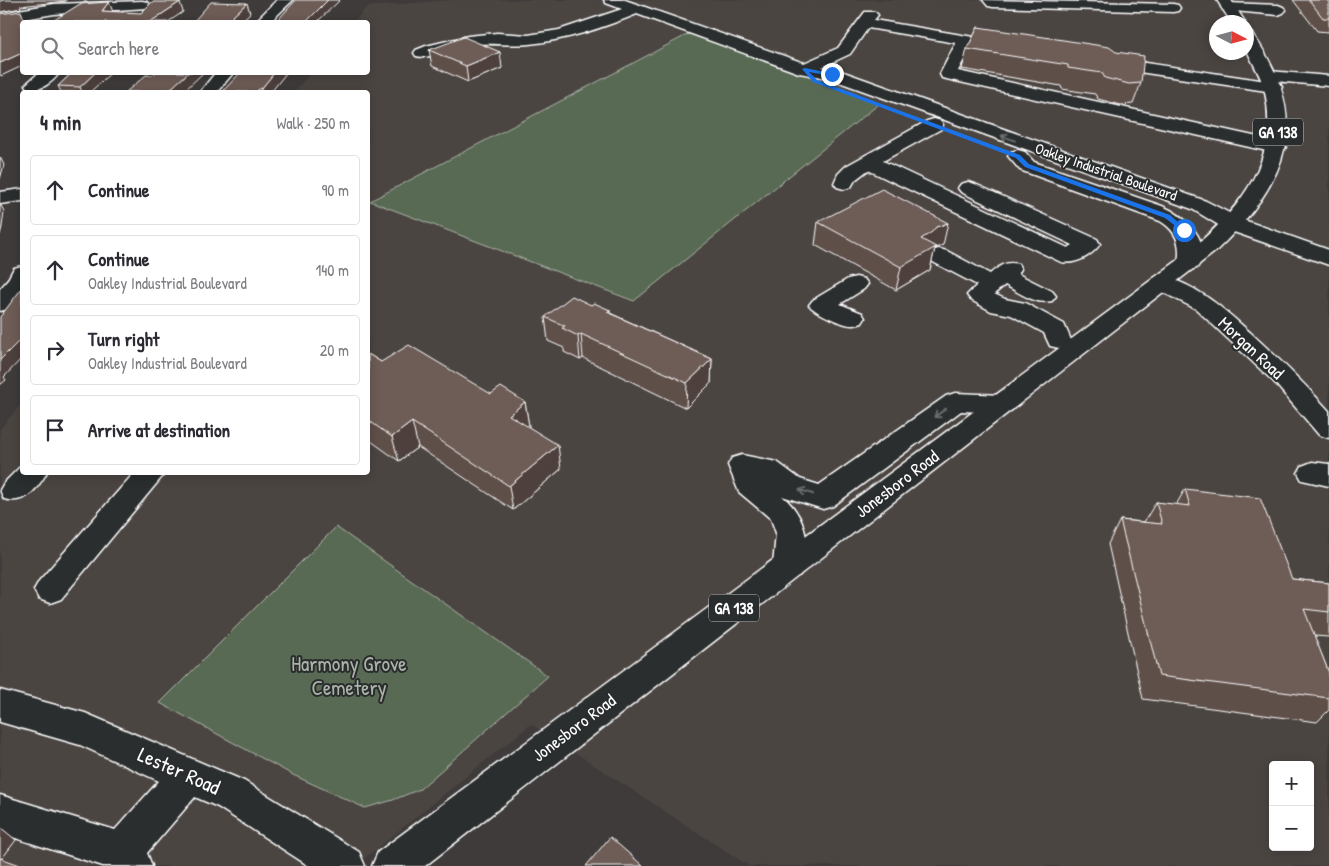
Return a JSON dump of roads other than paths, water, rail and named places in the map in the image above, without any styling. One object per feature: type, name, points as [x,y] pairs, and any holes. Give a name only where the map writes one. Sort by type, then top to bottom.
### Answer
[{"type":"main road","points":[[264,20],[286,0]]},
{"type":"main road","name":"Oakley Industrial Boulevard","points":[[611,0],[805,69],[832,74],[1199,205],[1233,224]]},
{"type":"main road","points":[[990,0],[993,3],[1173,8]]},
{"type":"main road","points":[[0,18],[54,9],[143,2]]},
{"type":"main road","points":[[129,20],[143,2]]},
{"type":"main road","points":[[1226,4],[1278,10]]},
{"type":"main road","points":[[1226,4],[1233,15]]},
{"type":"main road","points":[[422,53],[444,44],[471,40],[499,38],[522,40],[558,36],[636,9]]},
{"type":"main road","points":[[805,69],[844,51],[867,19],[966,40],[1021,49]]},
{"type":"main road","points":[[966,40],[948,74],[1276,147]]},
{"type":"main road","name":"Jonesboro Road","points":[[392,866],[1002,404],[1067,345],[1162,283],[1209,247],[1233,224],[1262,186],[1275,154],[1279,122],[1271,81],[1254,50]]},
{"type":"main road","points":[[1094,60],[1271,81],[1329,81]]},
{"type":"main road","name":"Oakley Industrial Boulevard","points":[[805,69],[815,81],[1018,156],[1187,216],[1233,224],[1329,258]]},
{"type":"main road","points":[[34,85],[48,75]]},
{"type":"main road","points":[[210,90],[223,75]]},
{"type":"main road","points":[[844,183],[845,178],[853,170],[934,125]]},
{"type":"main road","points":[[1018,156],[1027,166],[1168,217],[1180,226],[1187,237],[1192,253],[1190,262]]},
{"type":"main road","points":[[868,162],[1069,257],[1089,244],[916,164],[896,175]]},
{"type":"main road","points":[[0,198],[20,195]]},
{"type":"main road","points":[[939,256],[1001,284],[1044,296]]},
{"type":"main road","points":[[0,304],[20,278]]},
{"type":"main road","name":"Morgan Road","points":[[1162,283],[1204,304],[1283,376],[1329,428]]},
{"type":"main road","points":[[853,318],[821,305],[856,284]]},
{"type":"main road","points":[[1001,284],[1004,316],[1043,339],[1067,345]]},
{"type":"main road","points":[[789,566],[791,533],[782,513],[750,484],[742,465],[767,469],[790,487],[823,498],[955,402],[1002,404]]},
{"type":"main road","points":[[50,590],[149,475]]},
{"type":"main road","name":"Lester Road","points":[[0,706],[85,730],[231,794],[345,866]]},
{"type":"main road","points":[[0,814],[127,859],[189,776]]},
{"type":"park label","name":"Harmony Grove Cemetery","points":[[349,676]]}]
